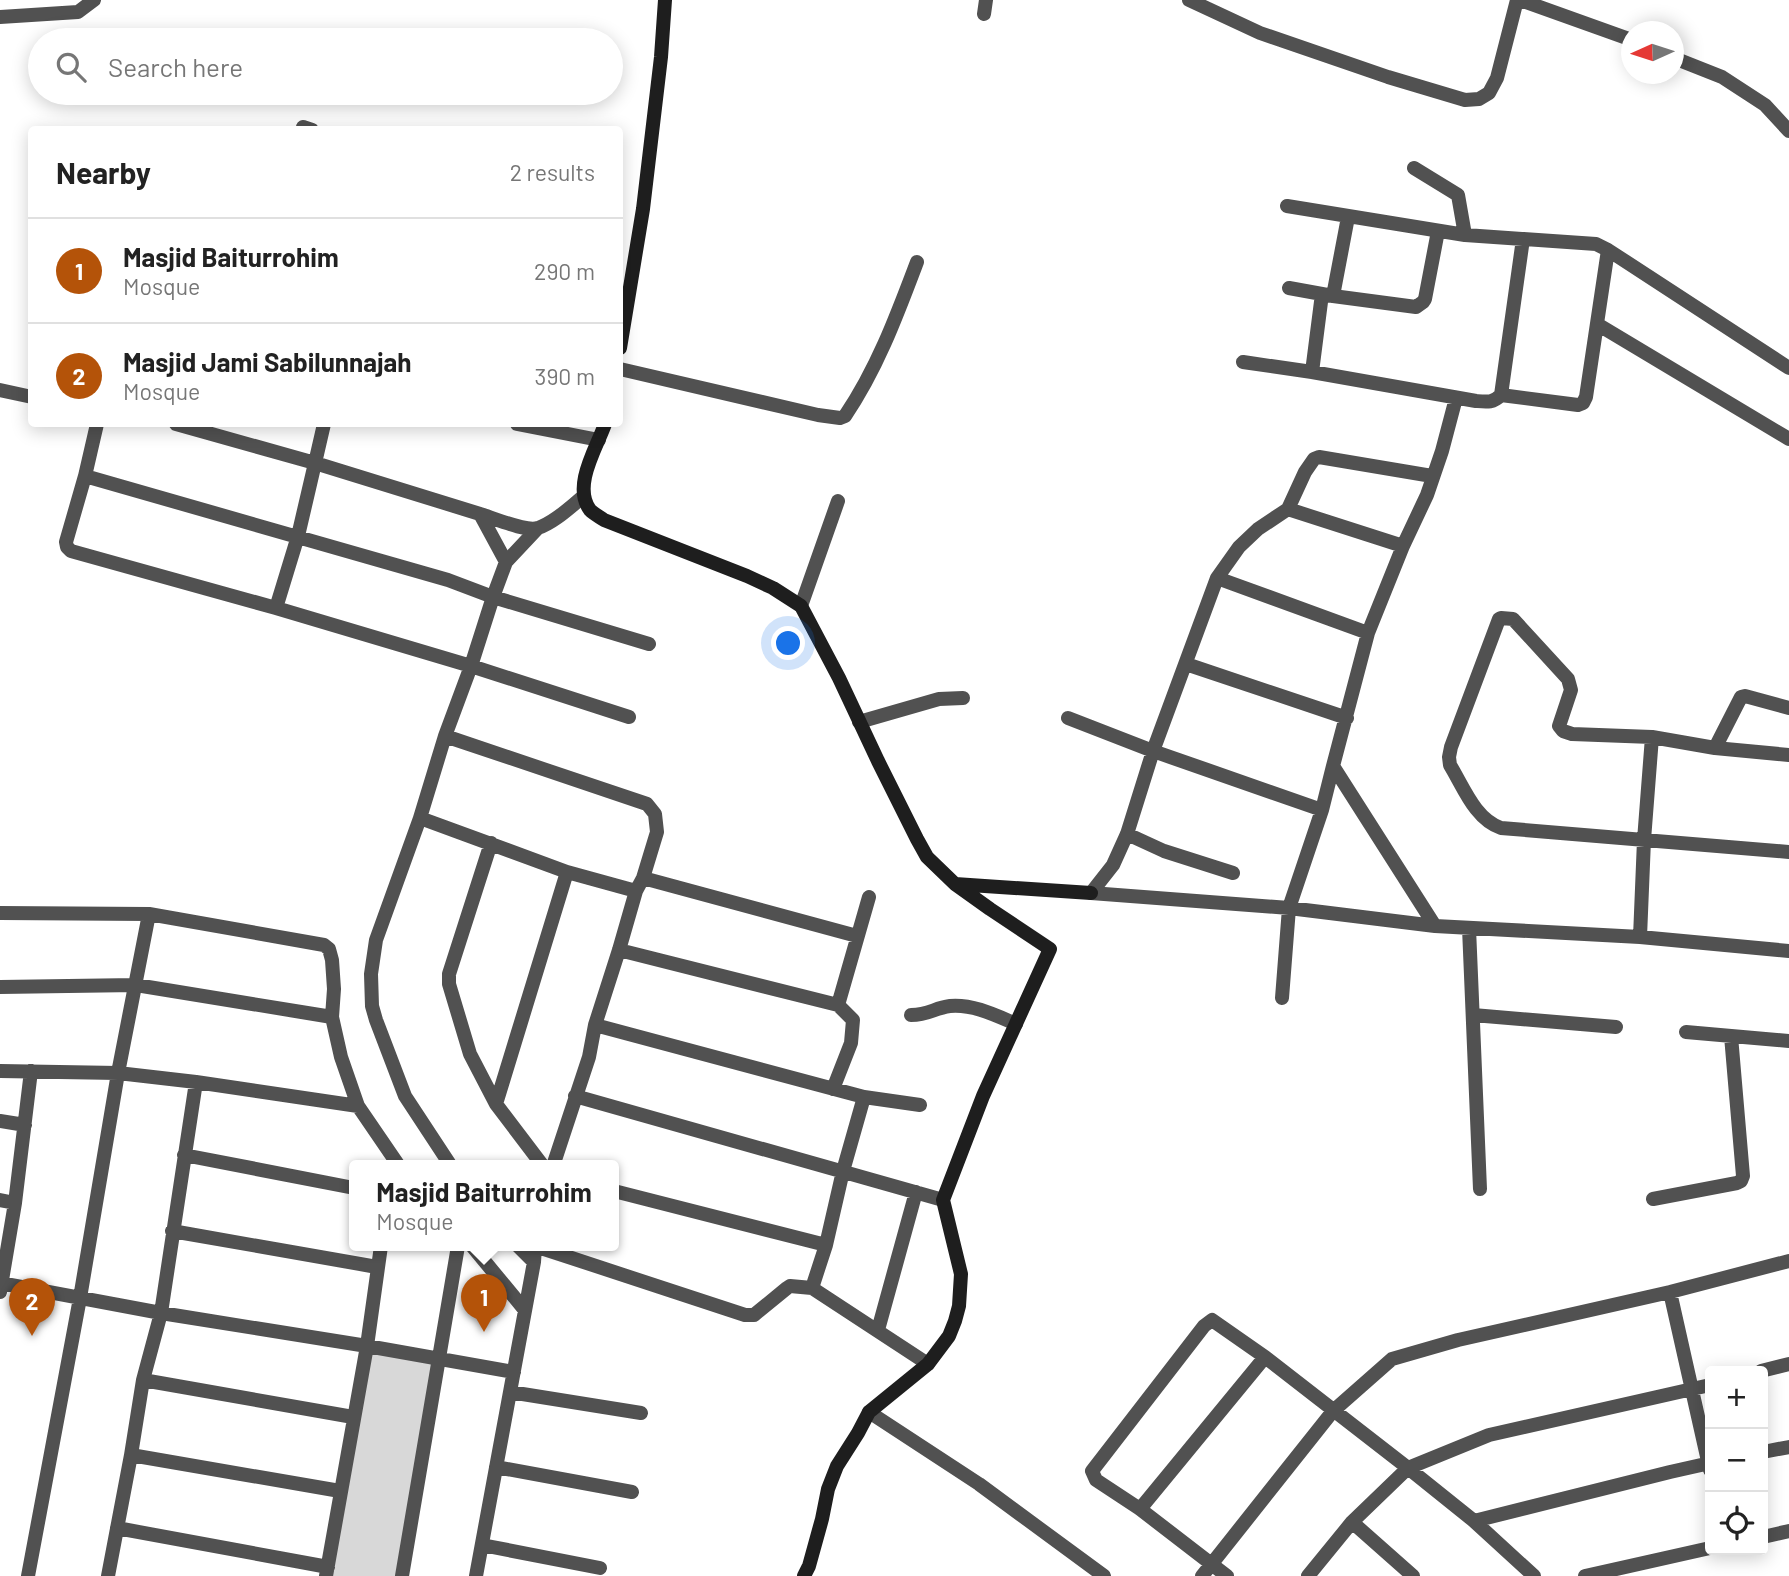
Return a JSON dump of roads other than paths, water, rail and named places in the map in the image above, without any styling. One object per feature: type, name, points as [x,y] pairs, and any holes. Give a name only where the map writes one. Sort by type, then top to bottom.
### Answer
[{"type":"street","points":[[0,17],[78,12],[94,0]]},
{"type":"street","points":[[623,330],[643,209],[665,0]]},
{"type":"street","points":[[1189,0],[1260,33],[1388,78],[1465,100],[1479,99],[1489,93],[1497,78],[1519,0],[1621,36]]},
{"type":"street","points":[[1684,62],[1722,77],[1765,105],[1789,131]]},
{"type":"street","points":[[1414,168],[1458,195],[1465,235]]},
{"type":"street","points":[[1287,206],[1465,235],[1596,244],[1789,368]]},
{"type":"street","points":[[1312,372],[1348,217]]},
{"type":"street","points":[[1289,288],[1412,308],[1420,305],[1425,299],[1438,231]]},
{"type":"street","points":[[1243,362],[1456,398],[1489,402],[1495,400],[1501,395],[1523,239]]},
{"type":"street","points":[[1501,395],[1578,405],[1583,403],[1608,250]]},
{"type":"street","points":[[623,370],[840,418],[845,416],[873,370],[917,262]]},
{"type":"street","points":[[1597,324],[1789,439]]},
{"type":"street","points":[[0,390],[28,396]]},
{"type":"street","points":[[1282,998],[1289,908],[1322,810],[1368,633],[1427,495],[1456,398]]},
{"type":"street","points":[[96,427],[66,542],[71,551],[471,666],[629,717]]},
{"type":"street","points":[[187,427],[315,463],[521,527],[537,528]]},
{"type":"street","points":[[276,608],[298,536],[323,427]]},
{"type":"street","points":[[532,427],[599,440]]},
{"type":"street","points":[[605,427],[585,478],[584,496],[590,509],[604,520],[747,576],[773,588],[801,606],[927,857],[955,884],[1050,949],[983,1096],[943,1200],[961,1274],[959,1306],[949,1336],[928,1364],[869,1412],[837,1466],[804,1576]]},
{"type":"street","points":[[1091,893],[1113,865],[1127,834],[1153,751],[1217,578],[1238,547],[1258,529],[1288,509],[1314,458],[1432,476]]},
{"type":"street","points":[[85,476],[448,580],[493,597],[649,644]]},
{"type":"street","points":[[447,1160],[405,1096],[376,1020],[372,1006],[371,974],[376,940],[506,562],[537,528],[561,515],[584,496]]},
{"type":"street","points":[[801,606],[838,501]]},
{"type":"street","points":[[1288,509],[1403,546]]},
{"type":"street","points":[[480,514],[506,562]]},
{"type":"street","points":[[1217,578],[1368,633]]},
{"type":"street","points":[[1789,755],[1715,748],[1652,737],[1578,736],[1563,731],[1559,726],[1571,690],[1568,679],[1513,620],[1505,617],[1499,619],[1449,757],[1478,812],[1493,825],[1511,830],[1789,852]]},
{"type":"street","points":[[1186,664],[1347,718]]},
{"type":"street","points":[[1715,748],[1741,697],[1789,708]]},
{"type":"street","points":[[859,722],[939,699],[963,698]]},
{"type":"street","points":[[1068,718],[1322,810]]},
{"type":"street","points":[[445,736],[647,804],[655,814],[657,832],[555,1160]]},
{"type":"street","points":[[1640,937],[1652,737]]},
{"type":"street","points":[[1333,766],[1435,926]]},
{"type":"street","points":[[420,818],[567,872],[639,884],[857,936]]},
{"type":"street","points":[[1127,834],[1164,851],[1233,873]]},
{"type":"street","points":[[491,842],[449,974],[449,984],[470,1054],[496,1104],[538,1160]]},
{"type":"street","points":[[496,1104],[567,872]]},
{"type":"street","points":[[955,884],[1289,908],[1435,926],[1640,937],[1789,951]]},
{"type":"street","points":[[838,1005],[869,897]]},
{"type":"street","points":[[0,913],[149,914],[324,945],[329,950],[331,960],[334,989],[332,1017],[341,1057],[358,1106],[395,1160]]},
{"type":"street","points":[[28,1576],[149,914]]},
{"type":"street","points":[[1469,928],[1480,1189]]},
{"type":"street","points":[[619,950],[838,1005],[853,1020],[851,1043],[833,1088]]},
{"type":"street","points":[[0,988],[136,985],[332,1017]]},
{"type":"street","points":[[911,1015],[961,1006],[972,1007],[1016,1024]]},
{"type":"street","points":[[1473,1015],[1616,1027]]},
{"type":"street","points":[[595,1025],[864,1097],[920,1105]]},
{"type":"street","points":[[1686,1032],[1789,1041]]},
{"type":"street","points":[[1653,1199],[1737,1183],[1743,1177],[1731,1036]]},
{"type":"street","points":[[0,1071],[118,1073],[358,1106]]},
{"type":"street","points":[[31,1071],[15,1203],[1,1286],[514,1372]]},
{"type":"street","points":[[108,1576],[143,1380],[161,1312],[196,1082]]},
{"type":"street","points":[[575,1096],[943,1200]]},
{"type":"street","points":[[812,1288],[826,1245],[864,1097]]},
{"type":"street","points":[[0,1121],[25,1125]]},
{"type":"street","points":[[184,1155],[349,1187]]},
{"type":"street","points":[[619,1192],[826,1245]]},
{"type":"street","points":[[878,1330],[916,1192]]},
{"type":"street","points":[[0,1200],[15,1203]]},
{"type":"street","points":[[172,1231],[377,1267]]},
{"type":"street","points":[[117,1528],[327,1571],[367,1346],[380,1251]]},
{"type":"street","points":[[402,1576],[457,1251]]},
{"type":"street","points":[[476,1251],[524,1306]]},
{"type":"street","points":[[521,1251],[532,1268]]},
{"type":"street","points":[[476,1576],[534,1251]]},
{"type":"street","points":[[550,1251],[745,1315],[754,1315],[787,1287],[812,1288],[928,1364]]},
{"type":"street","points":[[1202,1576],[1333,1411],[1397,1357],[1789,1261]]},
{"type":"street","points":[[1670,1292],[1705,1446]]},
{"type":"street","points":[[1227,1576],[1140,1509],[1096,1480],[1092,1474],[1092,1468],[1204,1326],[1211,1321],[1265,1357],[1408,1468],[1474,1521],[1534,1576]]},
{"type":"street","points":[[1140,1509],[1265,1357]]},
{"type":"street","points":[[1768,1369],[1789,1364]]},
{"type":"street","points":[[143,1380],[353,1417]]},
{"type":"street","points":[[1308,1576],[1352,1522],[1408,1468],[1489,1436],[1705,1387]]},
{"type":"street","points":[[510,1392],[641,1413]]},
{"type":"street","points":[[869,1412],[979,1484],[1104,1576]]},
{"type":"street","points":[[1768,1451],[1789,1447]]},
{"type":"street","points":[[131,1455],[340,1491]]},
{"type":"street","points":[[496,1467],[632,1492]]},
{"type":"street","points":[[1474,1521],[1705,1467]]},
{"type":"street","points":[[1352,1522],[1413,1576]]},
{"type":"street","points":[[1768,1535],[1789,1531]]},
{"type":"street","points":[[482,1545],[600,1568]]},
{"type":"street","points":[[1585,1576],[1705,1549]]},
{"type":"place","name":"Masjid Baiturrohim","points":[[484,1332]]},
{"type":"place","name":"Masjid Jami Sabilunnajah","points":[[32,1336]]}]
